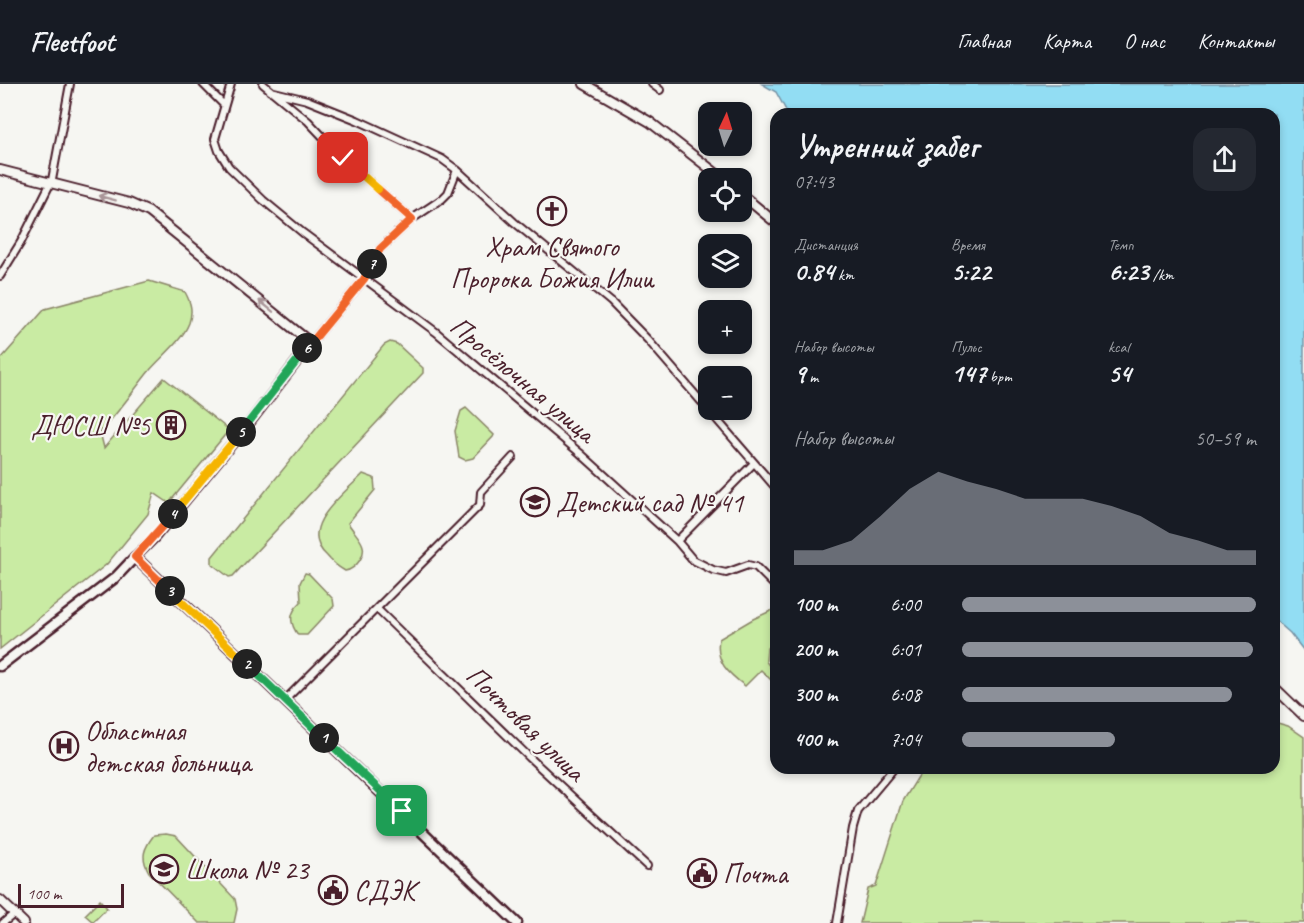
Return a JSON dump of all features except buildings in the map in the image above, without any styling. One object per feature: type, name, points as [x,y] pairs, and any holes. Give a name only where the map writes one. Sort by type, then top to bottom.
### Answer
[{"type":"main road","points":[[0,666],[116,577],[135,557],[517,923]]},
{"type":"street","points":[[0,276],[21,242],[50,183],[70,84]]},
{"type":"street","points":[[203,84],[224,105]]},
{"type":"street","name":"Просёлочная улица","points":[[231,84],[215,139],[219,152],[229,167],[264,200],[303,233],[436,332],[580,453],[677,541],[693,560],[713,570],[726,573],[748,565],[756,567],[770,581]]},
{"type":"street","points":[[263,84],[308,122],[343,158],[412,219]]},
{"type":"street","points":[[584,84],[650,122],[709,168]]},
{"type":"street","points":[[652,84],[660,90]]},
{"type":"street","points":[[270,91],[307,100],[357,120],[442,159],[457,170],[514,222],[611,302],[648,340],[770,481]]},
{"type":"street","points":[[135,557],[155,537],[250,422],[364,279],[380,249],[412,219],[448,193],[457,170]]},
{"type":"street","points":[[0,171],[129,204],[149,212],[311,343]]},
{"type":"street","points":[[752,203],[770,218]]},
{"type":"street","points":[[285,700],[480,505],[481,492],[513,457]]},
{"type":"street","points":[[677,541],[754,464]]},
{"type":"street","name":"Почтовая улица","points":[[377,609],[529,757],[646,866]]},
{"type":"street","points":[[1280,693],[1304,717]]},
{"type":"street","points":[[837,923],[858,811],[889,774]]},
{"type":"street","points":[[0,900],[24,923]]},
{"type":"street","points":[[3,923],[14,914]]},
{"type":"green space","points":[[149,281],[185,292],[191,307],[189,323],[182,336],[150,370],[100,432],[104,448],[164,378],[229,430],[169,503],[154,493],[148,514],[107,564],[0,649],[0,360],[45,309]]},
{"type":"green space","points":[[390,342],[397,344],[423,368],[423,373],[233,576],[229,577],[212,564],[212,557],[384,345]]},
{"type":"green space","points":[[466,408],[494,435],[473,458],[465,460],[459,457],[455,431],[461,411]]},
{"type":"green space","points":[[363,474],[374,478],[375,490],[348,523],[363,545],[363,555],[352,569],[345,571],[327,556],[319,545],[317,534],[326,512]]},
{"type":"green space","points":[[305,573],[309,574],[333,599],[334,606],[307,635],[298,635],[293,626],[292,614],[301,602],[300,583]]},
{"type":"green space","points":[[770,611],[770,647],[767,648],[766,661],[770,667],[770,679],[761,670],[745,686],[724,666],[718,647],[719,639]]},
{"type":"green space","points":[[1280,724],[1288,726],[1304,737],[1304,923],[860,923],[868,889],[876,886],[903,801],[920,774],[1280,774]]},
{"type":"green space","points":[[154,835],[176,836],[235,899],[237,909],[234,923],[199,923],[149,872],[144,857],[146,848]]},
{"type":"green space","points":[[100,900],[107,908],[93,922],[85,915]]},
{"type":"water","points":[[762,84],[1304,84],[1304,651],[1280,624],[1280,108],[785,108],[776,92]]},
{"type":"place","name":"Храм Святого Пророка Божия Илии","points":[[552,211]]},
{"type":"place","name":"ДЮСШ №5","points":[[171,425]]},
{"type":"place","name":"Детский сад № 41","points":[[535,502]]},
{"type":"place","name":"Областная детская больница","points":[[64,746]]},
{"type":"place","name":"Школа № 23","points":[[164,869]]},
{"type":"place","name":"Почта","points":[[702,873]]},
{"type":"place","name":"СДЭК","points":[[333,890]]},
{"type":"route","points":[[343,158],[412,219],[380,249],[364,279],[250,422],[155,537],[135,557],[402,811]]}]
